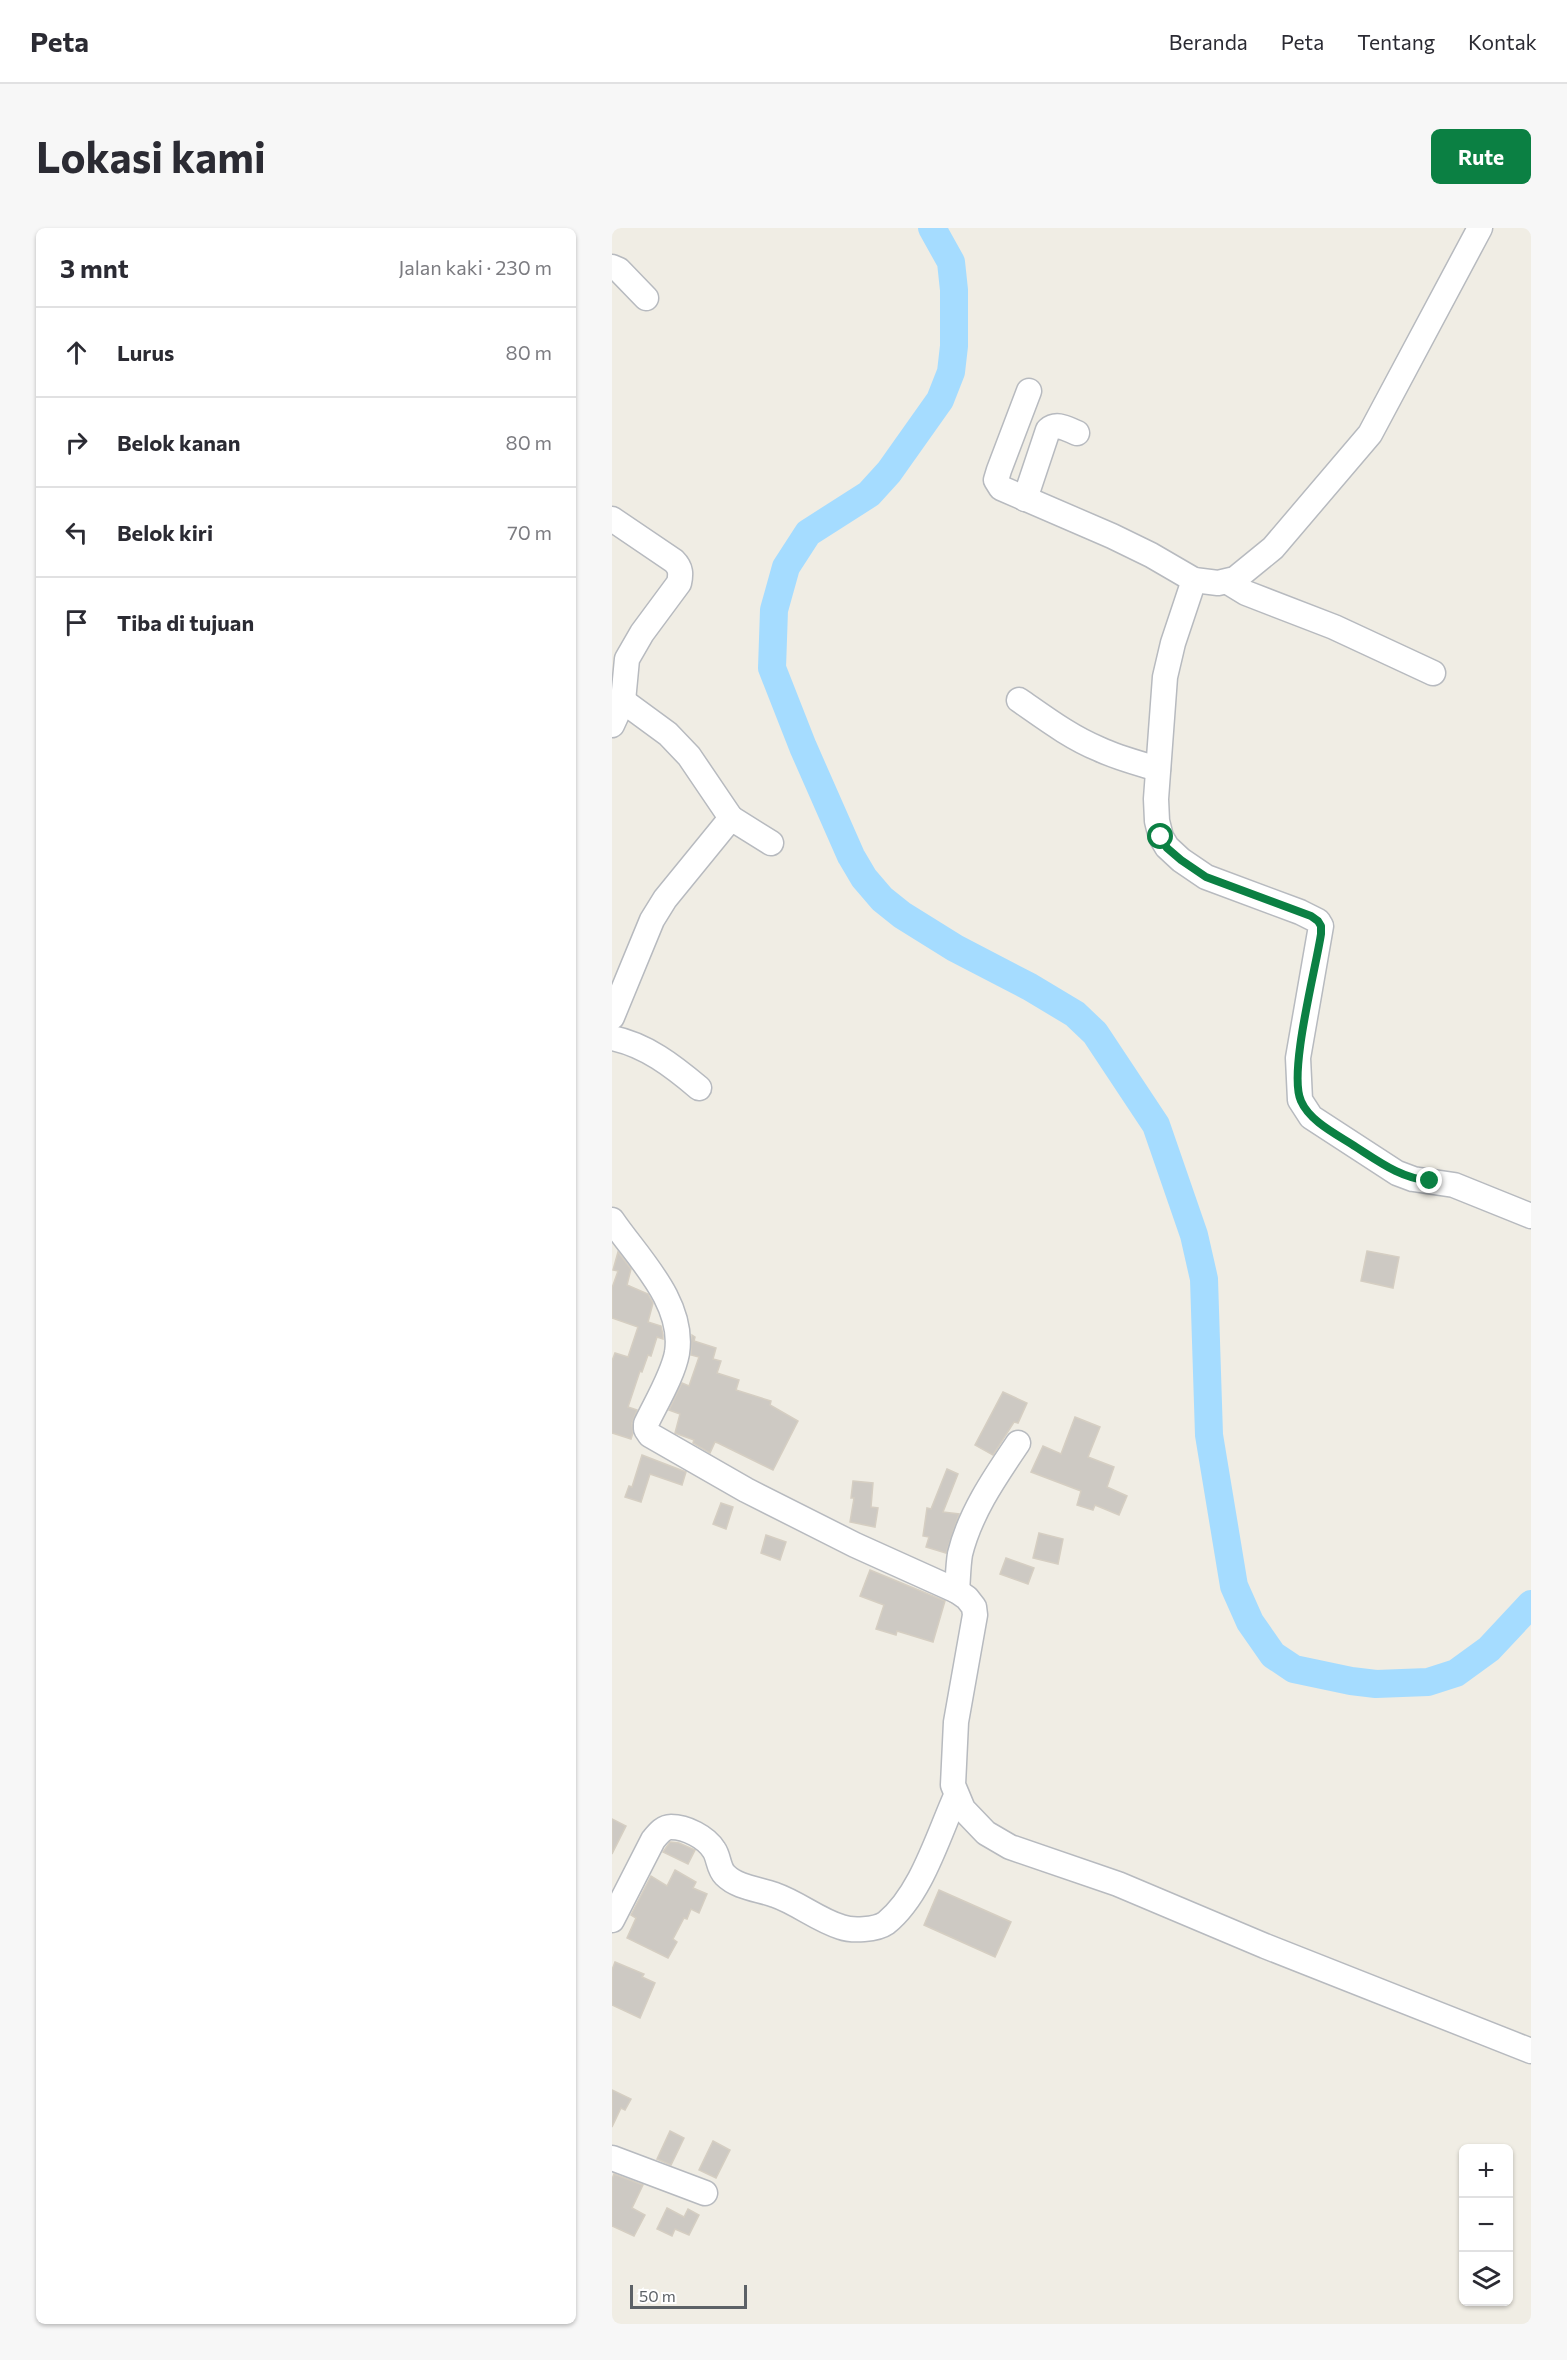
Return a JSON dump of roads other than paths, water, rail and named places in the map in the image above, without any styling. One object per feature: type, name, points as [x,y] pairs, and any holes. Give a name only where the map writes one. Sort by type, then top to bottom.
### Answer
[{"type":"street","points":[[1029,391],[996,480],[1001,489],[1112,536],[1194,580],[1228,582],[1249,570],[1273,548],[1370,434],[1480,228]]},
{"type":"street","points":[[612,267],[620,270],[646,298]]},
{"type":"street","points":[[1025,499],[1048,430],[1052,426],[1058,426],[1077,433]]},
{"type":"street","points":[[612,519],[674,561],[679,566],[681,574],[679,583],[642,633],[627,659],[623,701],[612,725]]},
{"type":"street","points":[[1194,580],[1173,643],[1165,677],[1156,821],[1167,848],[1206,877],[1300,912],[1318,921],[1321,926],[1298,1058],[1300,1100],[1311,1117],[1397,1173],[1413,1179],[1454,1185],[1531,1216]]},
{"type":"street","points":[[1228,582],[1254,596],[1334,627],[1433,673]]},
{"type":"street","points":[[1019,700],[1079,740],[1158,770]]},
{"type":"street","points":[[623,701],[668,734],[689,756],[731,818],[771,843]]},
{"type":"street","points":[[612,1017],[652,920],[665,899],[731,818]]},
{"type":"street","points":[[612,1038],[634,1044],[658,1056],[699,1088]]},
{"type":"street","points":[[612,1220],[659,1283],[667,1300],[678,1338],[674,1361],[646,1424],[650,1435],[746,1490],[825,1530],[957,1591],[968,1598],[974,1607],[975,1615],[954,1742],[953,1785],[956,1796],[971,1819],[986,1833],[1010,1848],[1118,1884],[1265,1946],[1531,2051]]},
{"type":"street","points":[[957,1591],[960,1556],[974,1517],[997,1473],[1017,1443]]},
{"type":"street","points":[[612,1920],[653,1840],[661,1830],[670,1827],[692,1833],[706,1840],[715,1851],[724,1874],[752,1889],[775,1894],[842,1928],[880,1926],[886,1923],[900,1906],[924,1872],[956,1796]]},
{"type":"street","points":[[612,2158],[705,2193]]},
{"type":"waterway","points":[[932,228],[951,262],[954,290],[954,346],[951,372],[940,400],[889,472],[869,494],[808,533],[786,567],[774,610],[772,668],[803,747],[851,856],[864,878],[882,899],[902,915],[955,948],[1030,987],[1075,1014],[1095,1033],[1156,1125],[1194,1235],[1204,1279],[1209,1435],[1234,1586],[1250,1622],[1273,1655],[1294,1669],[1351,1681],[1376,1684],[1428,1682],[1456,1673],[1489,1649],[1531,1604]]}]
